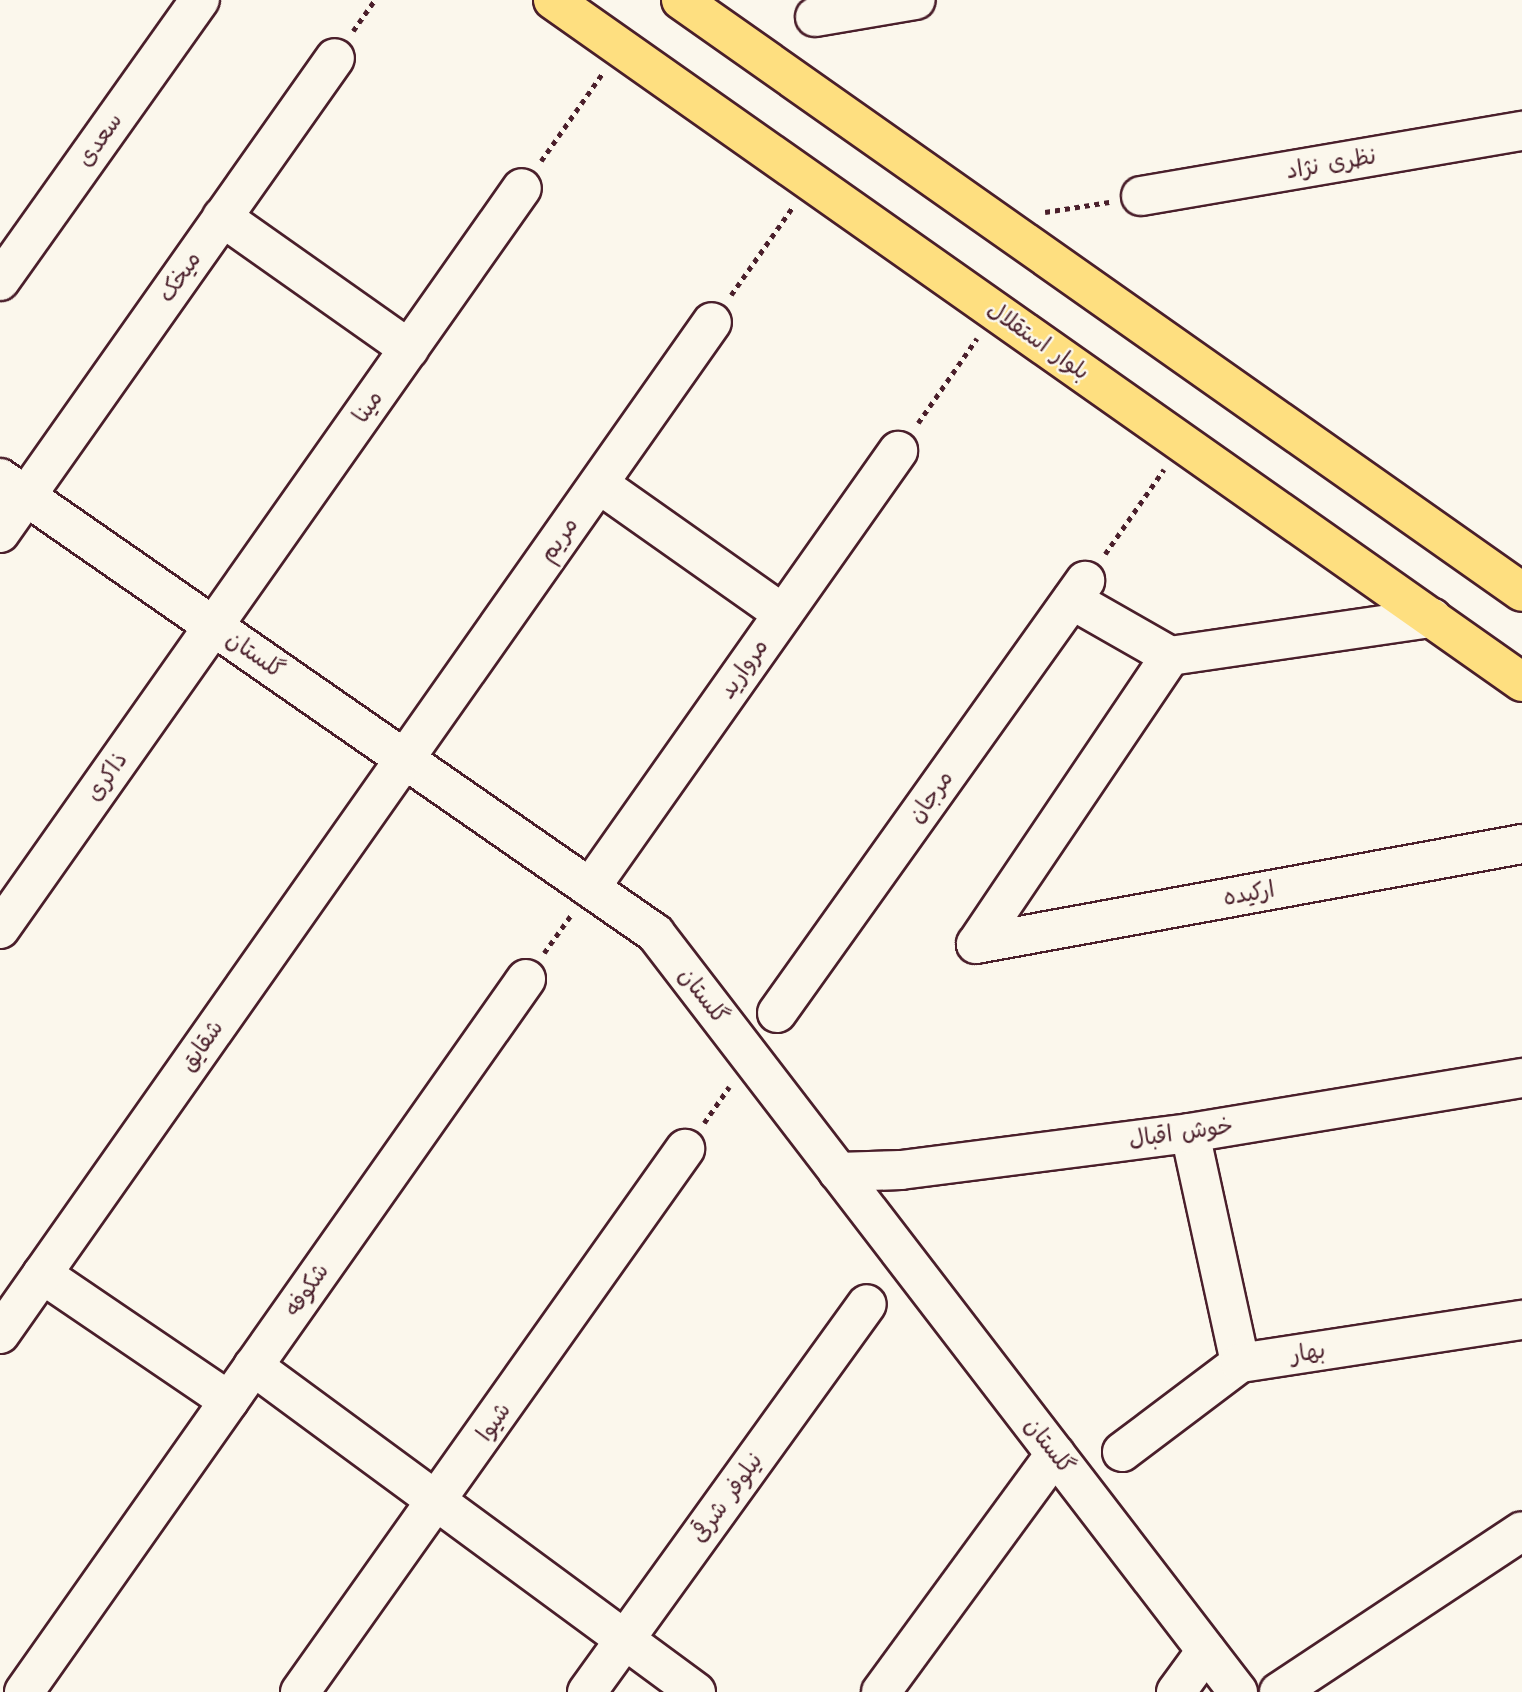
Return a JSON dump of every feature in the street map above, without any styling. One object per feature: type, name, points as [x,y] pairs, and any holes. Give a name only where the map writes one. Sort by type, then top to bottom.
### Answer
[{"type":"main road","name":"بلوار استقلال","points":[[553,0],[1522,682]]},
{"type":"main road","points":[[681,0],[1522,592]]},
{"type":"street","name":"سعدی","points":[[0,281],[200,0]]},
{"type":"street","points":[[815,17],[916,0]]},
{"type":"street","name":"میخک","points":[[0,533],[13,487],[222,217],[335,58]]},
{"type":"street","name":"نظری نژاد","points":[[1141,196],[1522,131]]},
{"type":"street","name":"مینا","points":[[214,626],[522,188]]},
{"type":"street","points":[[222,217],[409,349]]},
{"type":"street","name":"مریم","points":[[405,759],[712,321]]},
{"type":"street","name":"مروارید","points":[[590,888],[898,451]]},
{"type":"street","points":[[599,484],[783,614]]},
{"type":"street","name":"گلستان","points":[[13,487],[655,933],[1238,1692]]},
{"type":"street","points":[[1079,591],[1170,656],[1432,618]]},
{"type":"street","name":"مرجان","points":[[777,1013],[1079,591]]},
{"type":"street","name":"ذاکری","points":[[0,929],[214,626]]},
{"type":"street","name":"ارکیده","points":[[1170,656],[976,944],[1522,845]]},
{"type":"street","name":"شقایق","points":[[0,1334],[405,759]]},
{"type":"street","name":"شکوفه","points":[[24,1692],[526,979]]},
{"type":"street","name":"خوش اقبال","points":[[838,1172],[901,1170],[1190,1133],[1522,1078]]},
{"type":"street","points":[[1190,1133],[1240,1363]]},
{"type":"street","name":"شیوا","points":[[300,1692],[685,1149]]},
{"type":"street","points":[[42,1274],[229,1401]]},
{"type":"street","name":"نیلوفر شرقی","points":[[587,1692],[867,1304]]},
{"type":"street","name":"بهار","points":[[1122,1452],[1240,1363],[1522,1320]]},
{"type":"street","points":[[253,1366],[696,1692]]},
{"type":"street","points":[[881,1692],[1055,1454]]},
{"type":"street","points":[[1279,1692],[1522,1531]]},
{"type":"street","points":[[1176,1692],[1206,1651]]},
{"type":"path","points":[[522,188],[621,48]]},
{"type":"path","points":[[712,321],[811,181]]},
{"type":"path","points":[[995,220],[1141,196]]},
{"type":"path","points":[[898,451],[996,312]]},
{"type":"path","points":[[1079,591],[1183,443]]},
{"type":"path","points":[[526,979],[590,888]]},
{"type":"path","points":[[685,1149],[750,1057]]}]
